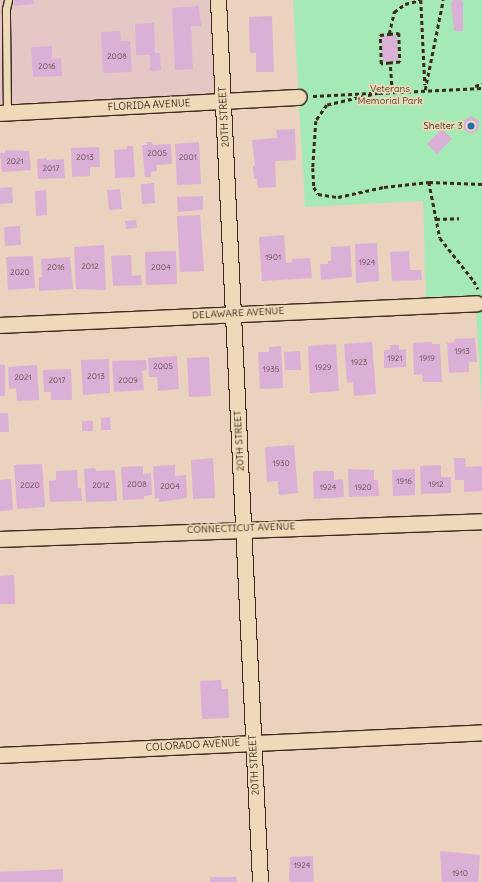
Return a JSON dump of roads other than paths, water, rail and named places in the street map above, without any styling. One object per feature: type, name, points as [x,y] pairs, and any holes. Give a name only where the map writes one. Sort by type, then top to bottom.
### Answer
[{"type":"street","name":"20TH STREET","points":[[218,0],[260,882]]},
{"type":"street","name":"FLORIDA AVENUE","points":[[4,113],[299,97]]},
{"type":"street","name":"DELAWARE AVENUE","points":[[0,325],[233,314],[477,298]]},
{"type":"street","name":"CONNECTICUT AVENUE","points":[[0,539],[243,528],[482,521]]},
{"type":"street","name":"COLORADO AVENUE","points":[[0,755],[482,732]]},
{"type":"lane","points":[[4,113],[6,9],[8,0]]},
{"type":"place","name":"Shelter 3","points":[[471,126]]},
{"type":"park label","name":"Veterans Memorial Park","points":[[390,94]]}]
